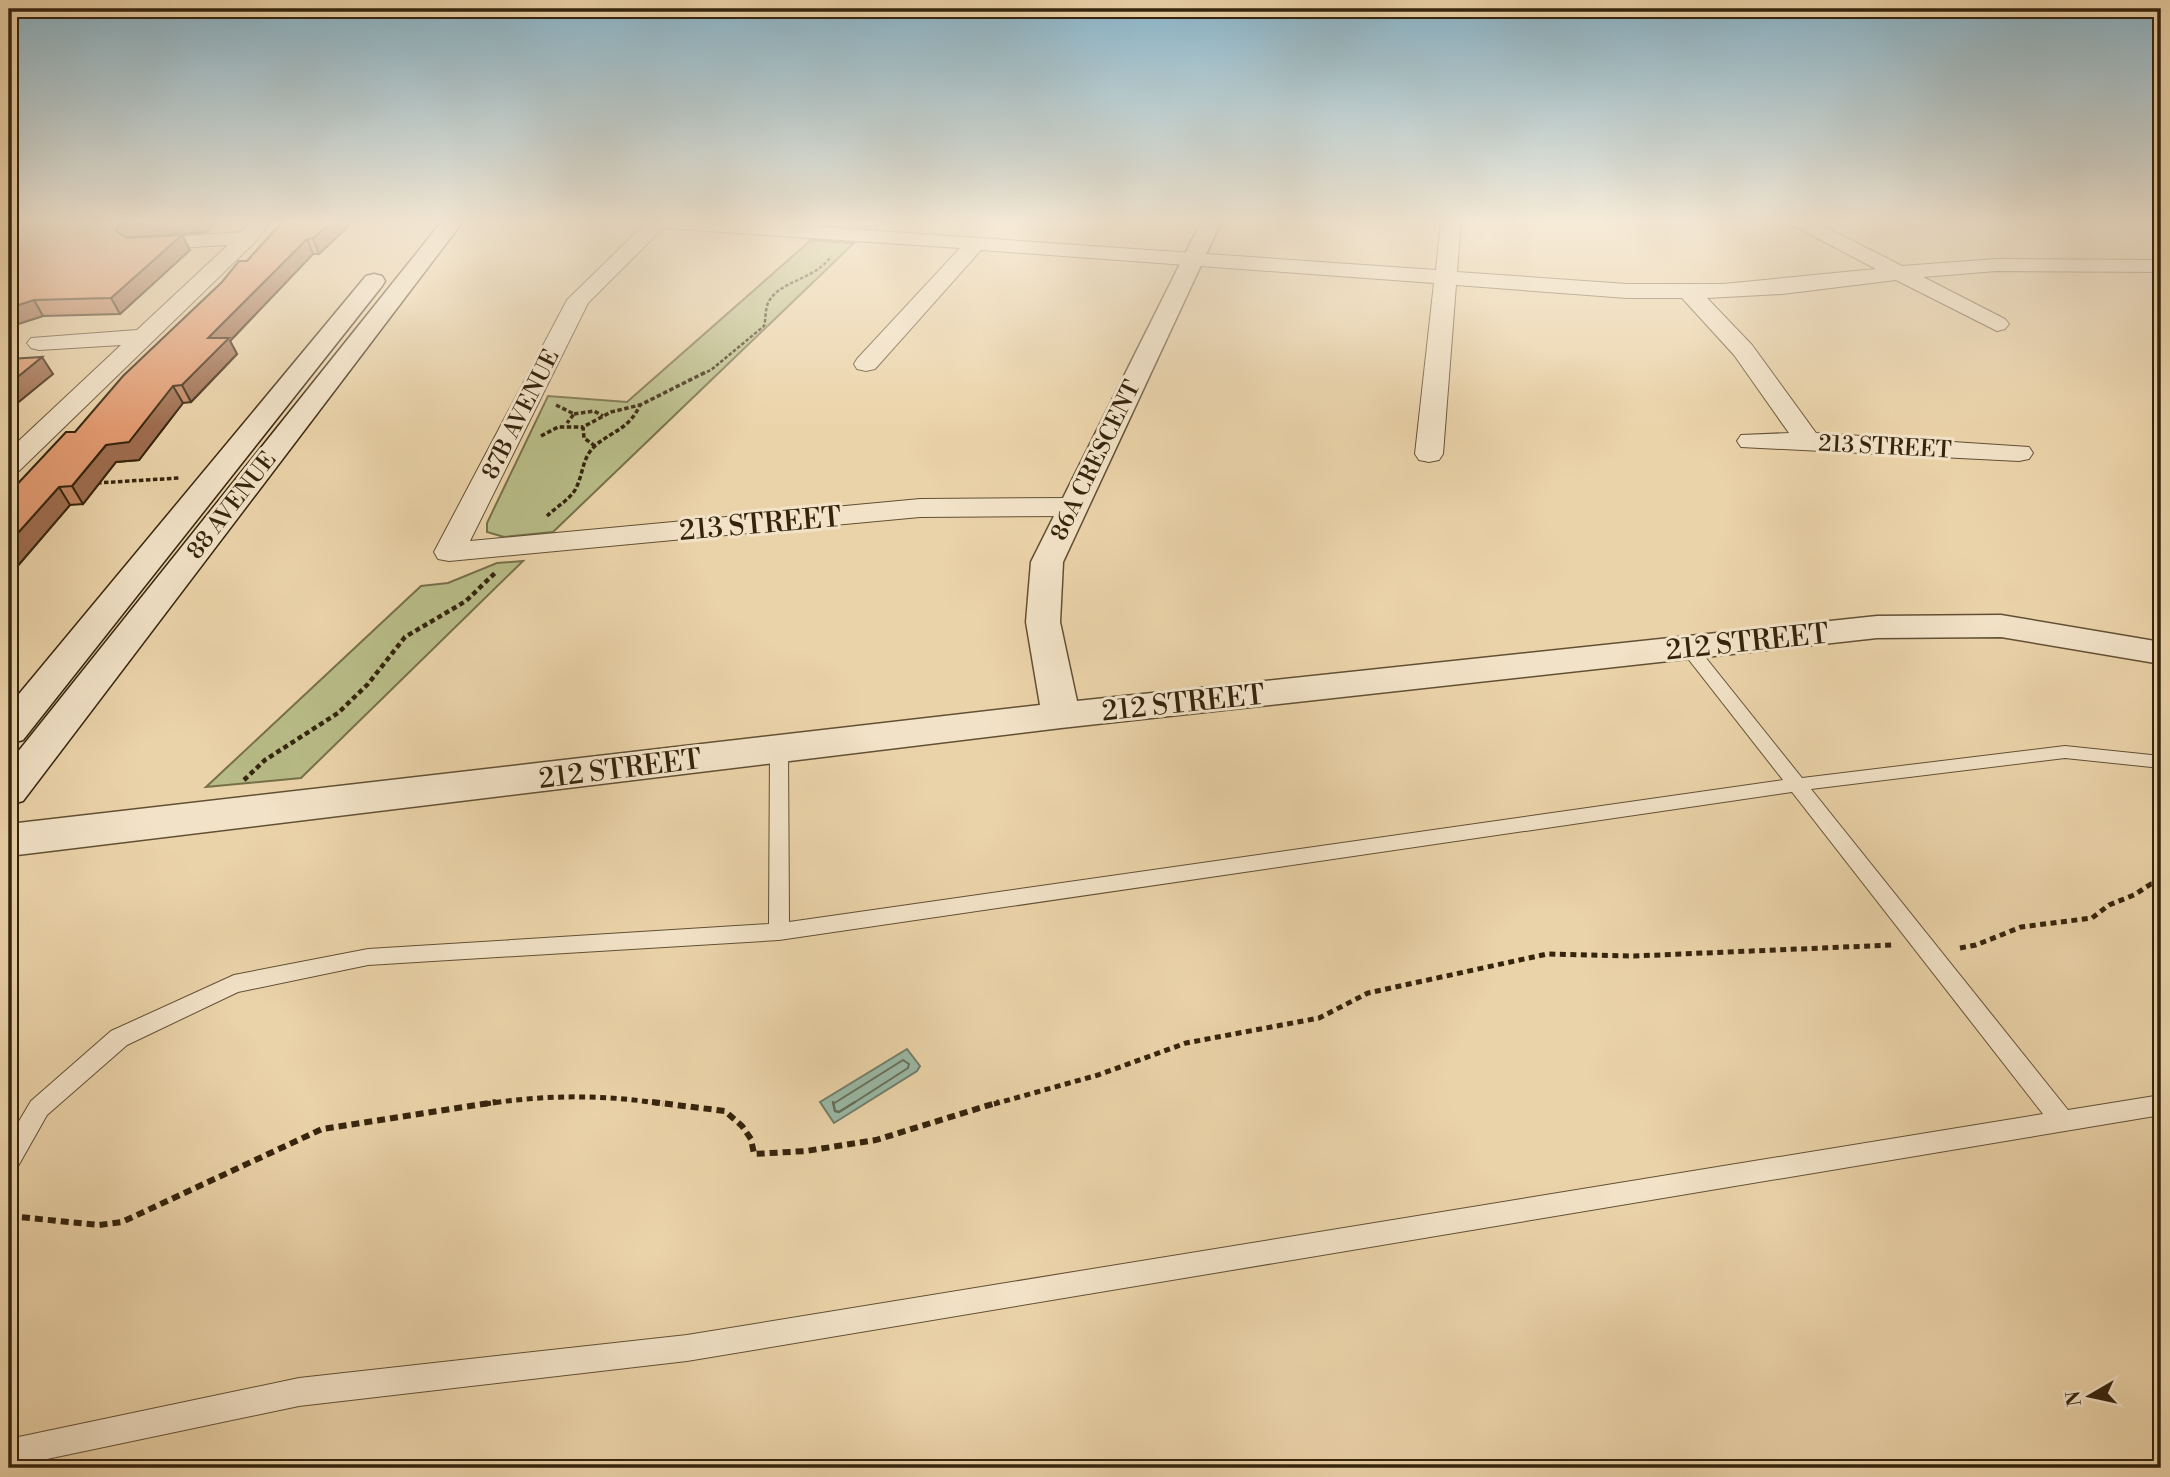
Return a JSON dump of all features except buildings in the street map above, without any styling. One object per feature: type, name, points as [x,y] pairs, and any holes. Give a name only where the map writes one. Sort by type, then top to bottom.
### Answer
[{"type":"street","points":[[9,465],[193,289]]},
{"type":"street","name":"88 AVENUE","points":[[9,731],[368,289]]},
{"type":"street","name":"88 AVENUE","points":[[9,791],[400,289]]},
{"type":"street","name":"87B AVENUE","points":[[449,552],[578,300],[589,289]]},
{"type":"street","points":[[866,364],[934,289]]},
{"type":"street","name":"86A CRESCENT","points":[[1061,715],[1043,622],[1047,562],[1179,289]]},
{"type":"street","points":[[1429,454],[1445,289]]},
{"type":"street","points":[[1584,289],[1689,292],[1753,289]]},
{"type":"street","points":[[1930,289],[1997,324]]},
{"type":"street","points":[[1689,292],[1753,362],[1808,441]]},
{"type":"street","points":[[39,343],[144,337]]},
{"type":"street","name":"213 STREET","points":[[1751,441],[1808,441],[2019,453]]},
{"type":"street","name":"213 STREET","points":[[449,552],[920,508],[1072,507]]},
{"type":"street","name":"212 STREET","points":[[9,840],[1061,715],[1877,627],[2001,626],[2161,653]]},
{"type":"lane","points":[[1689,647],[1795,785],[2063,1121]]},
{"type":"lane","points":[[779,748],[779,932]]},
{"type":"lane","points":[[9,1160],[39,1108],[119,1038],[234,984],[368,957],[779,932],[1795,785],[2064,752],[2161,762]]},
{"type":"lane","points":[[9,1453],[299,1392],[687,1348],[2161,1105]]},
{"type":"path","points":[[538,437],[552,428],[567,424],[583,427],[597,423],[603,416],[640,405],[711,370],[764,326],[766,306],[771,298],[787,289]]},
{"type":"path","points":[[553,404],[565,407],[574,414],[594,411],[603,416]]},
{"type":"path","points":[[544,519],[575,491],[581,466],[595,446],[620,431],[635,416],[640,405]]},
{"type":"path","points":[[567,424],[574,414]]},
{"type":"path","points":[[583,427],[584,438],[595,446]]},
{"type":"path","points":[[93,484],[215,475]]},
{"type":"path","points":[[205,817],[265,760],[338,713],[369,684],[405,637],[466,601],[503,566]]},
{"type":"path","points":[[9,1216],[99,1225],[122,1222],[322,1129],[516,1099],[621,1097],[724,1111],[742,1126],[751,1139],[754,1154],[806,1151],[876,1140],[1045,1088],[1098,1075],[1186,1043],[1319,1018],[1368,993],[1547,954],[1576,952],[1636,958],[1664,954],[1896,944],[1930,954],[1976,945],[2021,927],[2092,918],[2109,905],[2134,895],[2151,884],[2161,884]]},
{"type":"green space","points":[[755,289],[806,289],[553,532],[504,537],[487,532],[487,523],[548,396],[627,402]]},
{"type":"green space","points":[[523,561],[301,778],[206,787],[421,586],[448,583],[497,563]]},
{"type":"water","points":[[907,1049],[920,1066],[917,1071],[834,1123],[820,1102]]}]
